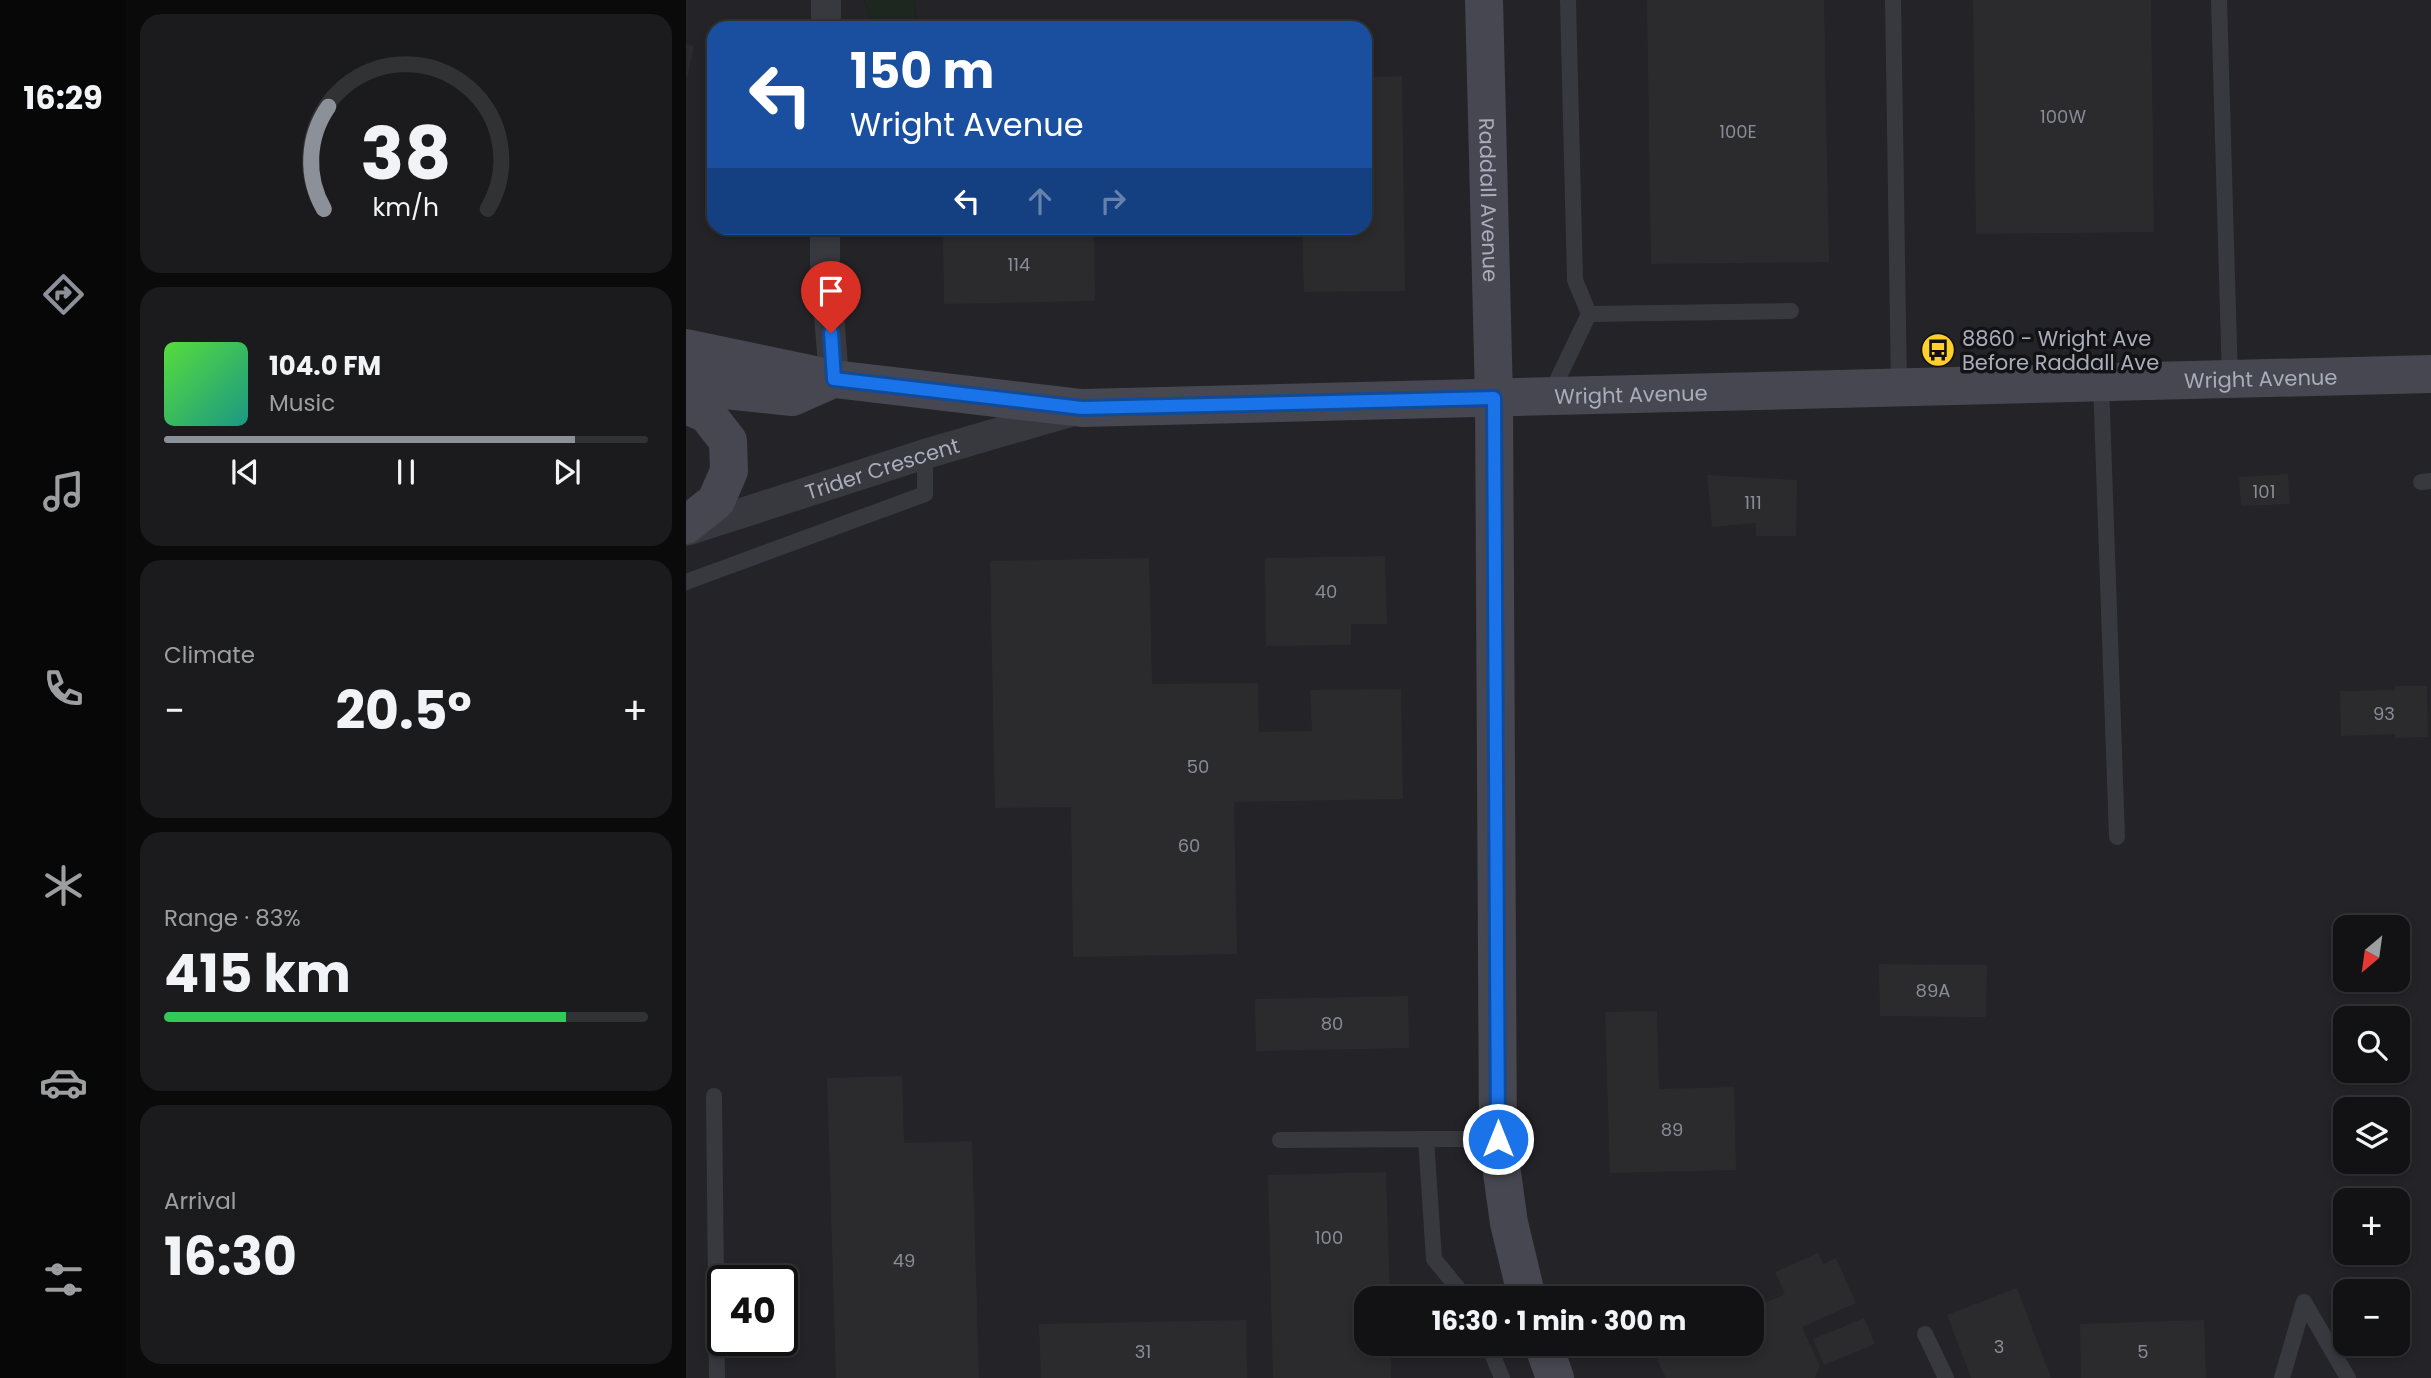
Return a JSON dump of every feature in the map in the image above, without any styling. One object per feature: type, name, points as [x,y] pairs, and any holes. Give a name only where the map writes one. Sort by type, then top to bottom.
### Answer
[{"type":"main road","name":"Raddall Avenue","points":[[1484,0],[1494,398],[1498,1139],[1520,1286]]},
{"type":"main road","name":"Wright Avenue","points":[[686,348],[834,379],[1082,408],[2431,374]]},
{"type":"main road","name":"Wright Avenue","points":[[686,386],[792,397],[834,379]]},
{"type":"main road","points":[[686,405],[708,414],[728,442],[729,471],[716,501],[686,525]]},
{"type":"main road","points":[[1547,1356],[1555,1378]]},
{"type":"street","points":[[826,0],[826,21]]},
{"type":"street","points":[[825,235],[834,379]]},
{"type":"street","name":"Trider Crescent","points":[[686,531],[925,454],[1082,408]]},
{"type":"lane","points":[[1549,397],[1589,314],[1575,280],[1569,0]]},
{"type":"lane","points":[[1893,0],[1899,387]]},
{"type":"lane","points":[[2219,0],[2230,380]]},
{"type":"lane","points":[[1589,314],[1791,311]]},
{"type":"lane","points":[[2101,383],[2117,837]]},
{"type":"lane","points":[[686,582],[925,494],[925,454]]},
{"type":"lane","points":[[714,1096],[718,1378]]},
{"type":"lane","points":[[1426,1139],[1434,1259],[1456,1286]]},
{"type":"lane","points":[[1280,1140],[1498,1139]]},
{"type":"lane","points":[[2281,1378],[2304,1302],[2348,1378]]},
{"type":"lane","points":[[1925,1334],[1946,1378]]},
{"type":"lane","points":[[1493,1356],[1502,1378]]},
{"type":"shaded area","points":[[686,0],[864,0],[872,21],[707,21],[707,235],[1372,235],[1372,21],[917,21],[914,0],[2431,0],[2431,1378],[686,1378]]},
{"type":"shaded area","points":[[864,0],[914,0],[917,21],[871,21]]},
{"type":"building","points":[[1647,0],[1824,0],[1829,262],[1651,264]]},
{"type":"building","points":[[1973,0],[2151,0],[2154,232],[1976,234]]},
{"type":"building","points":[[686,44],[694,46],[687,78],[686,78]]},
{"type":"building","points":[[1402,76],[1405,291],[1304,292],[1302,235],[1372,235],[1372,77]]},
{"type":"building","points":[[943,235],[1094,235],[1095,301],[944,304]]},
{"type":"building","points":[[2288,474],[2290,504],[2241,506],[2239,477]]},
{"type":"building","points":[[1707,475],[1797,480],[1796,536],[1756,536],[1756,523],[1712,527]]},
{"type":"building","points":[[1385,556],[1387,624],[1351,624],[1351,645],[1266,646],[1265,558]]},
{"type":"building","points":[[1149,558],[1152,684],[1258,683],[1259,732],[1312,731],[1310,690],[1401,689],[1403,799],[1234,802],[1237,954],[1073,957],[1071,807],[995,808],[990,561]]},
{"type":"building","points":[[2395,686],[2427,686],[2428,737],[2395,738],[2395,734],[2341,736],[2340,691],[2395,690]]},
{"type":"building","points":[[1879,964],[1987,965],[1986,1017],[1880,1016]]},
{"type":"building","points":[[1408,996],[1409,1048],[1256,1051],[1255,999]]},
{"type":"building","points":[[1657,1011],[1659,1089],[1734,1087],[1736,1170],[1610,1173],[1605,1012]]},
{"type":"building","points":[[902,1076],[904,1143],[972,1141],[979,1378],[836,1378],[827,1078]]},
{"type":"building","points":[[1386,1172],[1390,1286],[1354,1286],[1354,1356],[1391,1356],[1391,1378],[1273,1378],[1268,1175]]},
{"type":"building","points":[[1818,1253],[1823,1264],[1836,1258],[1856,1303],[1802,1327],[1820,1366],[1815,1378],[1666,1378],[1657,1359],[1664,1356],[1764,1356],[1764,1304],[1785,1294],[1775,1272]]},
{"type":"building","points":[[2017,1288],[2051,1378],[1971,1378],[1947,1315]]},
{"type":"building","points":[[1864,1318],[1875,1344],[1824,1365],[1813,1339]]},
{"type":"building","points":[[1246,1320],[1247,1378],[1041,1378],[1039,1324]]},
{"type":"building","points":[[2204,1320],[2206,1378],[2081,1378],[2080,1324]]},
{"type":"place","name":"8860 - Wright Ave Before Raddall Ave","points":[[1938,350]]},
{"type":"route","points":[[831,333],[834,379],[1082,408],[1494,398],[1498,1139]]}]
